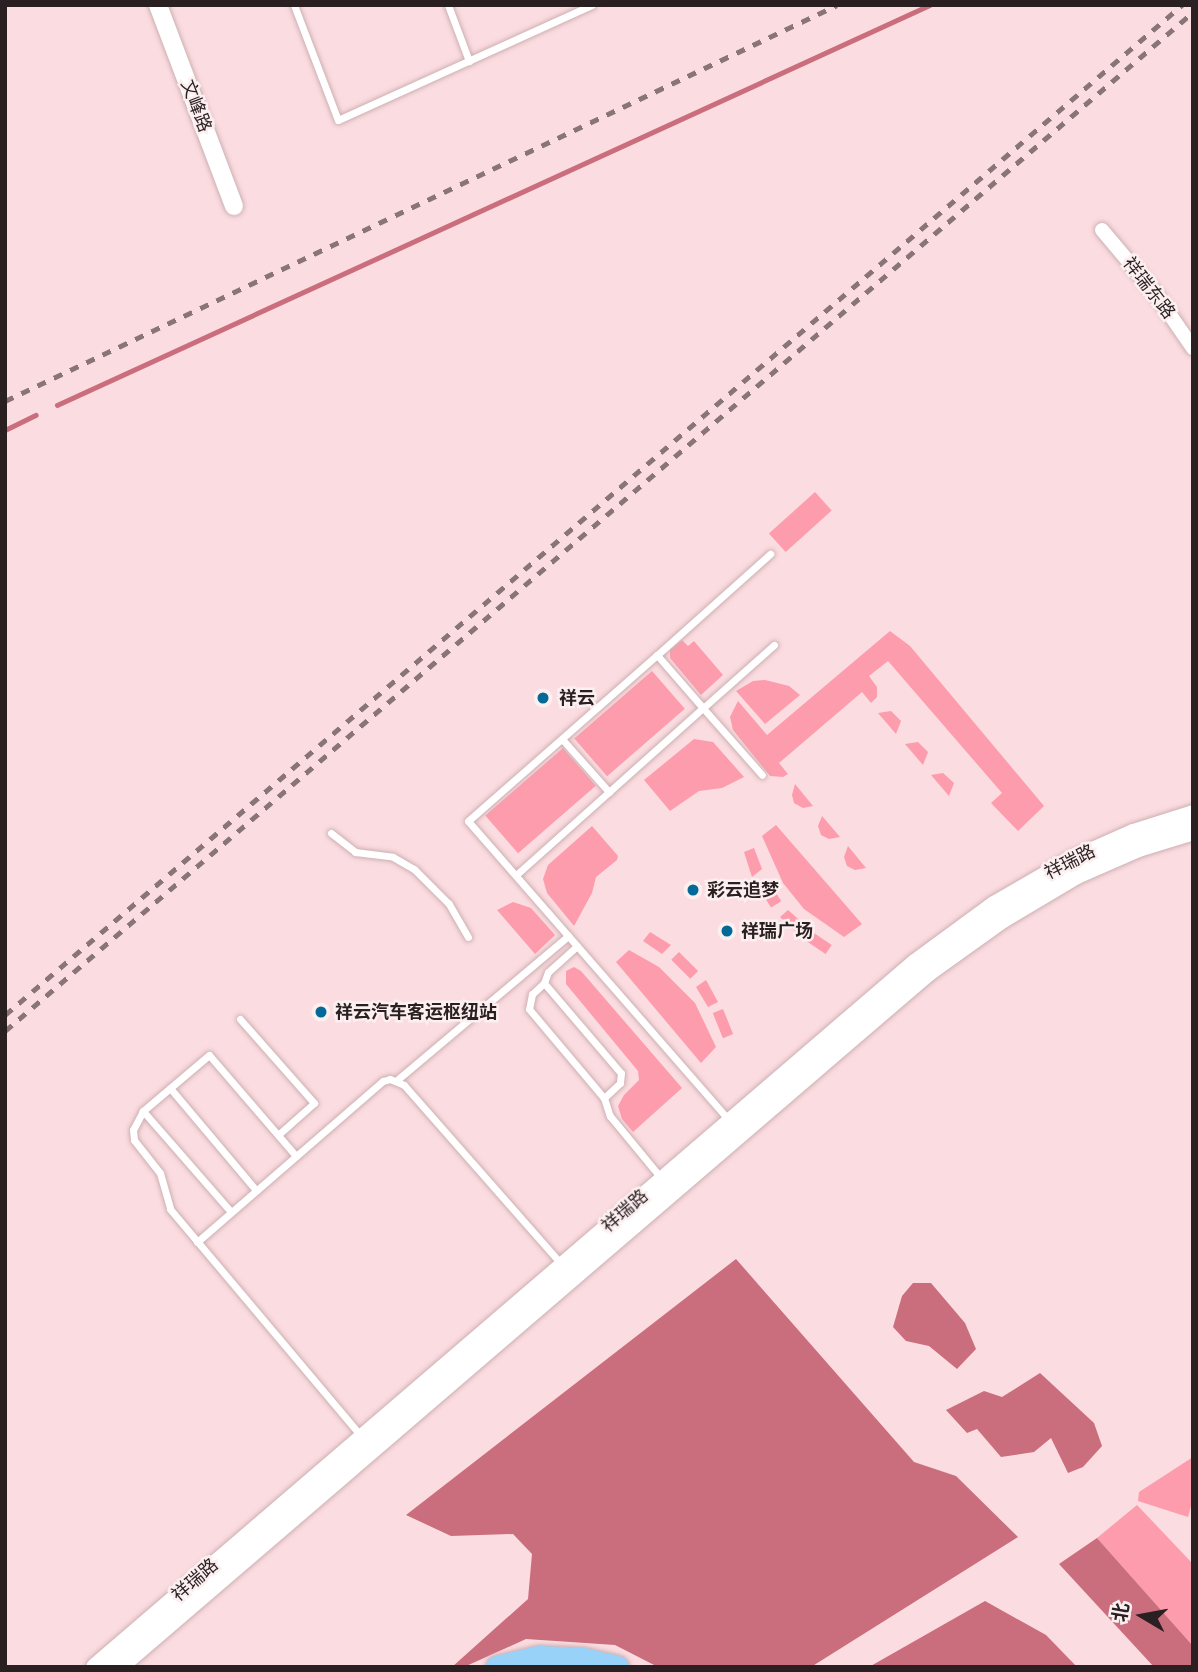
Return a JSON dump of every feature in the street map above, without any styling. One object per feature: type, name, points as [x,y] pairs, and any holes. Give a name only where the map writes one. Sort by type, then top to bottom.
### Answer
[{"type":"highway","points":[[497,1667],[519,1659],[560,1657],[617,1667]]},
{"type":"highway","points":[[547,1667],[557,1667]]},
{"type":"main road","name":"祥瑞路","points":[[95,1667],[366,1442],[734,1126],[915,963],[994,905],[1101,846],[1193,814]]},
{"type":"main road","name":"祥瑞路","points":[[734,1126],[925,974],[1002,918],[1106,860],[1193,830]]},
{"type":"main road","name":"祥瑞路","points":[[117,1667],[561,1265],[666,1184]]},
{"type":"street","name":"文峰路","points":[[158,5],[234,206]]},
{"type":"street","name":"祥瑞东路","points":[[1102,230],[1155,293],[1193,348]]},
{"type":"lane","points":[[294,5],[338,120],[592,5]]},
{"type":"lane","points":[[448,5],[469,61]]},
{"type":"lane","points":[[734,1126],[468,821],[770,554]]},
{"type":"lane","points":[[516,875],[774,645]]},
{"type":"lane","points":[[657,655],[762,775]]},
{"type":"lane","points":[[562,739],[609,792]]},
{"type":"lane","points":[[331,833],[355,852],[393,857],[414,869],[449,904],[468,937]]},
{"type":"lane","points":[[197,1242],[383,1081],[397,1080],[568,936]]},
{"type":"lane","points":[[577,946],[551,968],[544,983],[532,995],[529,1009],[604,1098],[610,1116],[666,1184]]},
{"type":"lane","points":[[544,983],[621,1073],[620,1083],[604,1098]]},
{"type":"lane","points":[[240,1019],[314,1103],[278,1135]]},
{"type":"lane","points":[[296,1156],[208,1055],[143,1111],[133,1130],[134,1140],[160,1173],[170,1209],[366,1442]]},
{"type":"lane","points":[[397,1080],[561,1265]]},
{"type":"lane","points":[[170,1088],[256,1190]]},
{"type":"lane","points":[[143,1111],[231,1212]]},
{"type":"shaded area","points":[[815,492],[832,511],[786,552],[769,533]]},
{"type":"shaded area","points":[[890,631],[910,646],[1044,806],[1018,831],[991,803],[1002,793],[888,661],[869,676],[877,687],[877,697],[871,703],[862,692],[779,763],[788,774],[783,777],[770,776],[733,730],[730,717],[738,701],[767,735]]},
{"type":"shaded area","points":[[682,640],[688,646],[694,641],[723,675],[701,695],[670,658],[670,650]]},
{"type":"shaded area","points":[[652,671],[685,709],[607,776],[574,739]]},
{"type":"shaded area","points":[[765,680],[789,686],[800,695],[765,724],[736,691],[753,681]]},
{"type":"shaded area","points":[[891,711],[901,721],[896,734],[878,713]]},
{"type":"shaded area","points":[[694,739],[713,742],[744,777],[722,788],[699,791],[670,811],[644,780]]},
{"type":"shaded area","points":[[918,742],[928,752],[923,765],[905,744]]},
{"type":"shaded area","points":[[563,748],[596,786],[518,853],[485,816]]},
{"type":"shaded area","points":[[943,773],[954,783],[949,796],[931,775]]},
{"type":"shaded area","points":[[795,784],[813,806],[803,808],[794,803],[792,795]]},
{"type":"shaded area","points":[[822,816],[840,837],[829,839],[821,835],[818,826]]},
{"type":"shaded area","points":[[776,825],[862,924],[844,937],[804,909],[783,883],[762,836]]},
{"type":"shaded area","points":[[592,826],[618,856],[617,860],[596,877],[592,893],[574,926],[547,893],[543,879],[548,865]]},
{"type":"shaded area","points":[[848,846],[866,868],[855,870],[847,866],[844,857]]},
{"type":"shaded area","points":[[754,848],[762,869],[752,877],[744,852]]},
{"type":"shaded area","points":[[768,880],[781,901],[771,908],[758,886]]},
{"type":"shaded area","points":[[513,902],[531,908],[555,935],[535,954],[497,910]]},
{"type":"shaded area","points":[[788,910],[805,925],[798,934],[780,917]]},
{"type":"shaded area","points":[[811,931],[832,945],[826,954],[805,940]]},
{"type":"shaded area","points":[[650,932],[671,945],[662,954],[643,941]]},
{"type":"shaded area","points":[[629,950],[659,967],[695,1003],[716,1047],[701,1063],[616,962]]},
{"type":"shaded area","points":[[679,952],[698,971],[690,979],[671,960]]},
{"type":"shaded area","points":[[574,967],[581,971],[682,1088],[633,1132],[622,1119],[618,1106],[624,1095],[639,1080],[638,1071],[566,984],[566,971]]},
{"type":"shaded area","points":[[706,980],[718,1002],[708,1007],[696,987]]},
{"type":"shaded area","points":[[723,1009],[733,1034],[723,1038],[713,1013]]},
{"type":"shaded area","points":[[736,1259],[914,1462],[956,1476],[1018,1537],[811,1667],[658,1667],[615,1645],[526,1639],[464,1667],[452,1667],[528,1599],[532,1554],[513,1534],[451,1536],[406,1515]]},
{"type":"shaded area","points":[[913,1283],[931,1283],[965,1323],[976,1349],[957,1369],[929,1346],[906,1341],[893,1327],[902,1296]]},
{"type":"shaded area","points":[[1040,1373],[1094,1423],[1102,1446],[1083,1467],[1068,1473],[1051,1438],[1034,1452],[1001,1457],[977,1429],[967,1433],[946,1410],[984,1391],[1002,1397]]},
{"type":"shaded area","points":[[1193,1457],[1193,1499],[1188,1517],[1138,1501],[1139,1492]]},
{"type":"shaded area","points":[[1137,1505],[1193,1564],[1193,1646],[1097,1538]]},
{"type":"shaded area","points":[[1097,1538],[1193,1646],[1193,1667],[1154,1667],[1059,1564]]},
{"type":"shaded area","points":[[985,1601],[1046,1635],[1077,1667],[869,1667]]},
{"type":"waterway","points":[[57,405],[930,5]]},
{"type":"waterway","points":[[5,430],[36,415]]},
{"type":"railway","points":[[5,401],[837,5]]},
{"type":"railway","points":[[5,1015],[1182,5]]},
{"type":"railway","points":[[5,1031],[1193,12]]},
{"type":"place","name":"祥云","points":[[543,698]]},
{"type":"place","name":"彩云追梦","points":[[693,890]]},
{"type":"place","name":"祥瑞广场","points":[[727,931]]},
{"type":"place","name":"祥云汽车客运枢纽站","points":[[321,1012]]}]
